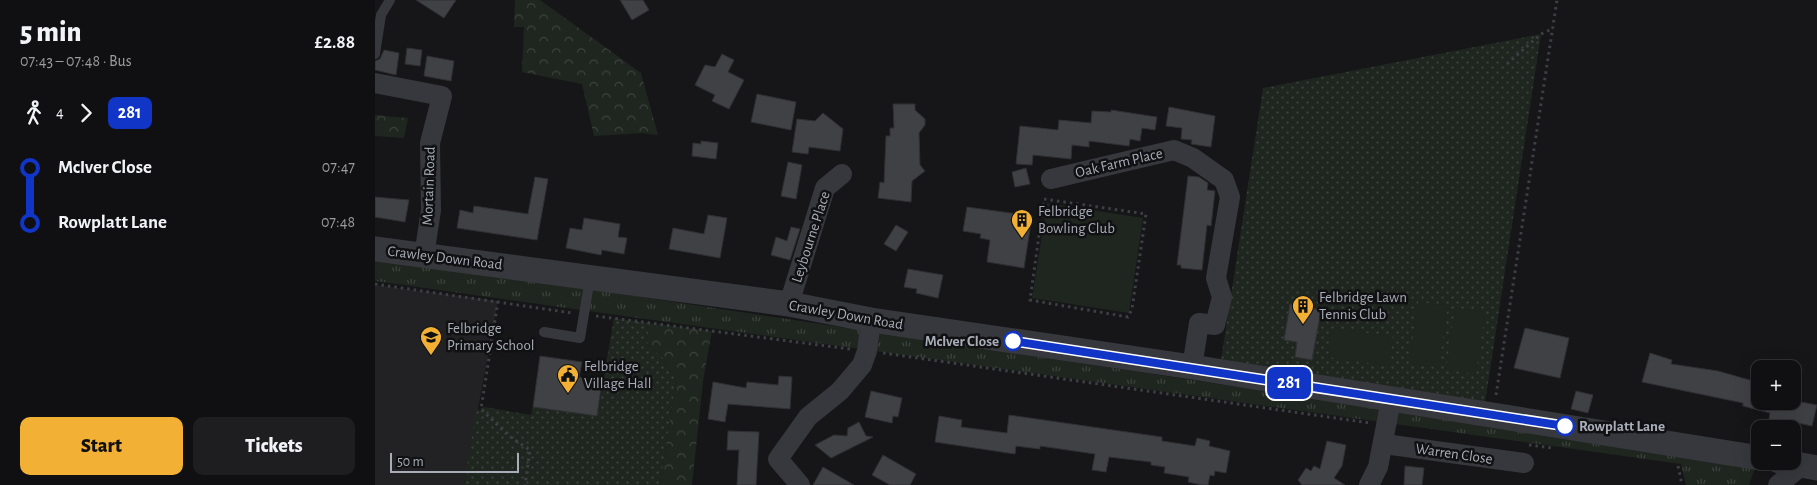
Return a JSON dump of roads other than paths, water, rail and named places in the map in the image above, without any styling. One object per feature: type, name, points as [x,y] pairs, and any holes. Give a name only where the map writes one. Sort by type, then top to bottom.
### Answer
[{"type":"street","name":"Mortain Road","points":[[375,84],[442,96],[430,143],[431,210],[424,256]]},
{"type":"street","name":"Oak Farm Place","points":[[1051,179],[1174,150],[1193,158],[1224,180],[1230,197],[1216,278],[1222,297],[1215,325],[1191,322],[1192,367]]},
{"type":"street","name":"Leybourne Place","points":[[789,304],[825,188],[842,174]]},
{"type":"street","name":"Crawley Down Road","points":[[375,249],[789,304],[871,320],[1192,367],[1751,457]]},
{"type":"street","points":[[800,485],[778,459],[808,417],[840,391],[862,365],[867,351],[871,320]]},
{"type":"street","points":[[1369,485],[1378,467],[1391,400]]},
{"type":"street","name":"Warren Close","points":[[1385,434],[1523,454]]},
{"type":"street","points":[[1777,485],[1794,470]]},
{"type":"lane","points":[[375,54],[381,15],[390,0]]},
{"type":"lane","points":[[545,332],[580,338],[589,278]]},
{"type":"place","name":"Felbridge Bowling Club","points":[[1022,239]]},
{"type":"place","name":"Felbridge Lawn Tennis Club","points":[[1303,325]]},
{"type":"place","name":"McIver Close","points":[[1013,341]]},
{"type":"place","name":"Felbridge Primary School","points":[[431,356]]},
{"type":"place","name":"Felbridge Village Hall","points":[[568,394]]},
{"type":"place","name":"Rowplatt Lane","points":[[1565,426]]}]
